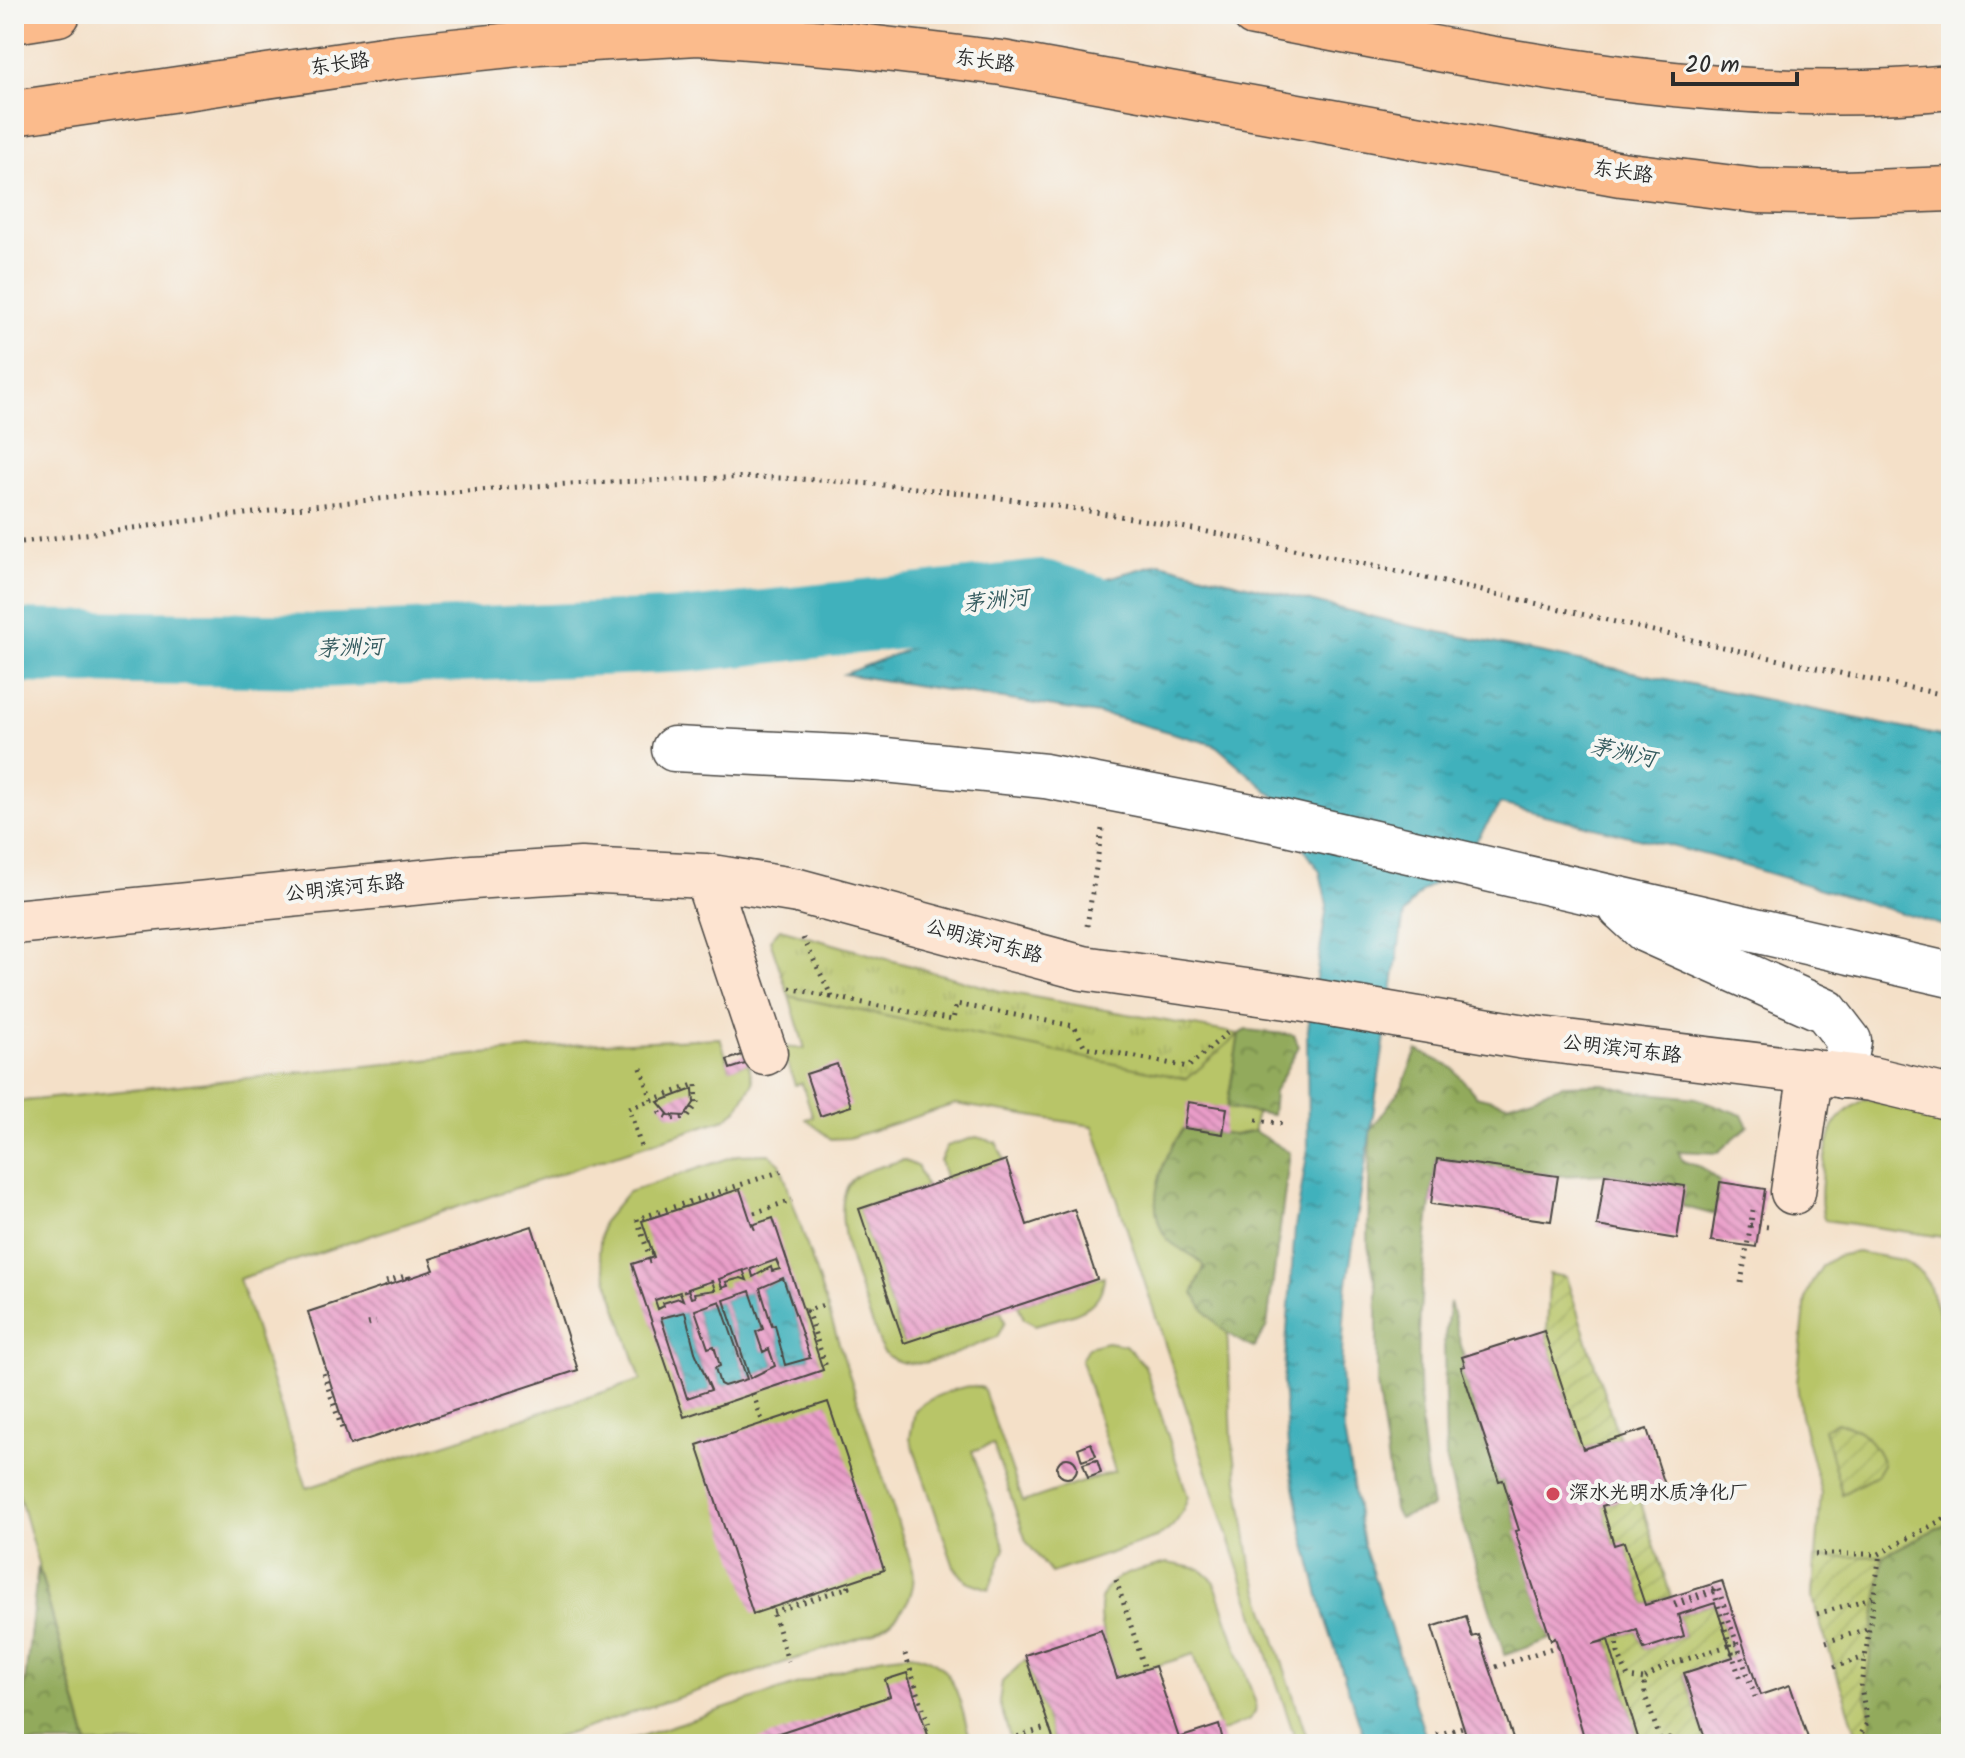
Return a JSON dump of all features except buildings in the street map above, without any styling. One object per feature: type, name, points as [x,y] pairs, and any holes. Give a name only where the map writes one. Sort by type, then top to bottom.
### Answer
[{"type":"main road","points":[[14,21],[58,14]]},
{"type":"main road","points":[[1254,14],[1434,48],[1647,81],[1776,90],[1910,91],[1951,87]]},
{"type":"main road","name":"东长路","points":[[14,113],[396,57],[538,42],[698,33],[851,45],[1002,63],[1621,174],[1758,191],[1844,193],[1951,189]]},
{"type":"street","points":[[674,749],[865,758],[1045,776],[1278,821],[1951,975]]},
{"type":"street","name":"公明滨河东路","points":[[14,922],[473,877],[581,870],[706,876],[798,891],[1083,968],[1288,997],[1640,1054],[1827,1073],[1951,1098]]},
{"type":"street","points":[[706,876],[765,1053]]},
{"type":"street","points":[[1608,895],[1645,930],[1826,1011],[1849,1041],[1827,1073],[1793,1192]]},
{"type":"path","points":[[14,543],[310,506],[539,484],[778,478],[1033,501],[1278,546],[1951,696]]},
{"type":"path","points":[[1086,935],[1098,855]]},
{"type":"path","points":[[801,935],[832,997],[953,1020],[956,1004],[1074,1026],[1085,1047],[1188,1067],[1237,1024]]},
{"type":"path","points":[[641,1068],[652,1100]]},
{"type":"path","points":[[641,1147],[629,1108],[696,1084],[697,1104],[688,1117],[671,1119],[660,1113],[660,1107]]},
{"type":"path","points":[[1256,1120],[1285,1124]]},
{"type":"path","points":[[652,1259],[637,1219],[782,1171]]},
{"type":"path","points":[[754,1213],[792,1200]]},
{"type":"path","points":[[753,1228],[760,1225]]},
{"type":"path","points":[[746,1269],[749,1276]]},
{"type":"path","points":[[386,1282],[408,1275],[409,1279]]},
{"type":"path","points":[[822,1367],[826,1367],[805,1311],[827,1304]]},
{"type":"path","points":[[368,1324],[376,1322]]},
{"type":"path","points":[[326,1368],[322,1370],[343,1432]]},
{"type":"path","points":[[753,1394],[763,1423]]},
{"type":"path","points":[[1815,1554],[1880,1553],[1951,1515]]},
{"type":"path","points":[[1858,1740],[1867,1723],[1862,1699],[1865,1657],[1880,1553]]},
{"type":"path","points":[[1116,1580],[1145,1669]]},
{"type":"path","points":[[788,1661],[772,1610],[849,1587],[847,1583]]},
{"type":"path","points":[[1740,1679],[1714,1592],[1674,1604],[1718,1588],[1755,1697]]},
{"type":"path","points":[[1817,1614],[1874,1596]]},
{"type":"path","points":[[1826,1642],[1870,1628]]},
{"type":"path","points":[[1617,1636],[1618,1653],[1628,1677],[1644,1679],[1665,1666],[1737,1643]]},
{"type":"path","points":[[1496,1667],[1558,1646]]},
{"type":"path","points":[[905,1654],[930,1728],[927,1729]]},
{"type":"path","points":[[1834,1667],[1865,1657]]},
{"type":"path","points":[[1644,1679],[1645,1695],[1660,1739]]},
{"type":"path","points":[[1010,1739],[1049,1727]]},
{"type":"path","points":[[1437,1735],[1463,1727]]},
{"type":"path","points":[[1653,1744],[1669,1738],[1677,1744]]},
{"type":"green space","points":[[780,929],[1000,991],[1239,1034],[1187,1079],[789,996],[770,940]]},
{"type":"green space","points":[[789,996],[1187,1078],[1239,1034],[1227,1108],[1256,1113],[1227,1327],[1232,1439],[1251,1566],[1309,1744],[1297,1744],[1093,1126],[955,1104],[849,1138],[831,1139],[806,1119],[813,1117],[802,1083],[795,1085],[782,1047],[805,1049]]},
{"type":"green space","points":[[1247,1030],[1293,1035],[1299,1046],[1274,1092],[1272,1115],[1227,1108],[1239,1034]]},
{"type":"green space","points":[[720,1038],[730,1068],[748,1063],[753,1082],[737,1110],[725,1119],[239,1279],[307,1488],[641,1380],[599,1253],[602,1223],[628,1192],[738,1155],[769,1154],[780,1163],[913,1569],[909,1598],[898,1614],[874,1633],[537,1744],[88,1744],[14,1477],[14,1102],[582,1044]]},
{"type":"green space","points":[[1417,1050],[1453,1068],[1476,1096],[1508,1104],[1563,1085],[1604,1084],[1630,1091],[1696,1098],[1742,1115],[1748,1126],[1717,1153],[1678,1151],[1683,1161],[1701,1167],[1720,1182],[1715,1215],[1682,1206],[1684,1186],[1605,1174],[1558,1176],[1437,1159],[1425,1248],[1419,1333],[1421,1417],[1432,1507],[1399,1518],[1394,1509],[1377,1385],[1377,1290],[1368,1245],[1370,1131],[1402,1087]]},
{"type":"green space","points":[[1865,1099],[1951,1120],[1951,1238],[1825,1220],[1821,1188],[1830,1137],[1839,1119]]},
{"type":"green space","points":[[1184,1128],[1233,1135],[1254,1131],[1290,1153],[1267,1326],[1254,1348],[1226,1332],[1206,1311],[1193,1293],[1204,1267],[1195,1257],[1169,1241],[1159,1223],[1156,1195],[1159,1180],[1169,1152]]},
{"type":"green space","points":[[976,1137],[996,1142],[1005,1161],[946,1180],[940,1161],[947,1146]]},
{"type":"green space","points":[[903,1160],[918,1167],[926,1187],[859,1209],[903,1342],[1001,1311],[1005,1322],[997,1337],[938,1360],[922,1363],[893,1359],[882,1350],[852,1264],[842,1216],[844,1196],[851,1181],[868,1170]]},
{"type":"green space","points":[[1857,1252],[1902,1260],[1921,1273],[1929,1285],[1951,1351],[1951,1744],[1860,1744],[1813,1597],[1821,1493],[1801,1416],[1797,1383],[1806,1297],[1823,1265],[1837,1256]]},
{"type":"green space","points":[[1549,1274],[1566,1277],[1619,1438],[1583,1449],[1547,1340]]},
{"type":"green space","points":[[1104,1276],[1097,1298],[1080,1311],[1035,1325],[1024,1319],[1018,1305]]},
{"type":"green space","points":[[1450,1302],[1464,1357],[1465,1366],[1461,1367],[1499,1481],[1503,1480],[1551,1639],[1505,1655],[1461,1519],[1446,1459],[1444,1342]]},
{"type":"green space","points":[[1107,1342],[1125,1345],[1145,1366],[1188,1497],[1180,1516],[1156,1538],[1051,1573],[1026,1541],[993,1444],[972,1451],[1005,1548],[989,1589],[966,1581],[954,1567],[910,1438],[915,1410],[948,1392],[967,1387],[983,1388],[1023,1502],[1115,1471],[1081,1360],[1088,1347]]},
{"type":"green space","points":[[1836,1422],[1866,1436],[1883,1464],[1876,1476],[1842,1494],[1824,1429]]},
{"type":"green space","points":[[1638,1494],[1671,1596],[1645,1605],[1624,1543],[1614,1545],[1602,1506]]},
{"type":"green space","points":[[1949,1522],[1951,1744],[1861,1744],[1872,1723],[1865,1692],[1883,1556]]},
{"type":"green space","points":[[1883,1556],[1865,1692],[1872,1723],[1860,1744],[1817,1614],[1813,1597],[1815,1558]]},
{"type":"green space","points":[[1167,1563],[1200,1569],[1214,1581],[1256,1704],[1255,1712],[1248,1721],[1220,1732],[1194,1654],[1117,1678],[1102,1628],[1100,1614],[1104,1591],[1124,1575]]},
{"type":"green space","points":[[38,1565],[85,1735],[88,1744],[18,1744]]},
{"type":"green space","points":[[1715,1603],[1733,1657],[1684,1674],[1706,1742],[1640,1744],[1608,1639],[1637,1630],[1644,1649],[1684,1636],[1678,1615]]},
{"type":"green space","points":[[910,1654],[926,1658],[947,1674],[959,1700],[972,1744],[617,1744],[878,1658]]},
{"type":"green space","points":[[1026,1659],[1055,1744],[1012,1744],[999,1702],[1002,1682]]},
{"type":"water","points":[[1160,563],[1401,624],[1951,738],[1951,928],[1711,856],[1500,804],[1451,880],[1429,886],[1404,914],[1346,1290],[1341,1369],[1344,1432],[1363,1543],[1428,1744],[1366,1744],[1324,1615],[1303,1533],[1289,1459],[1283,1384],[1295,1228],[1308,1149],[1307,1036],[1327,905],[1320,872],[1302,846],[1281,802],[1215,745],[1111,716],[844,674],[1042,597]]},
{"type":"water","points":[[783,1278],[810,1358],[785,1365],[775,1326],[772,1326],[760,1288]]},
{"type":"water","points":[[750,1291],[763,1329],[757,1332],[763,1351],[769,1349],[775,1366],[750,1378],[724,1300]]},
{"type":"water","points":[[720,1301],[747,1379],[724,1386],[720,1384],[715,1368],[720,1366],[714,1347],[708,1348],[695,1310]]},
{"type":"water","points":[[685,1312],[695,1353],[711,1390],[687,1398],[661,1318]]},
{"type":"waterway","name":"茅洲河","points":[[14,646],[319,651],[690,635],[1042,597],[1139,626]]},
{"type":"place","name":"深水光明水质净化厂","points":[[1553,1494]]}]
